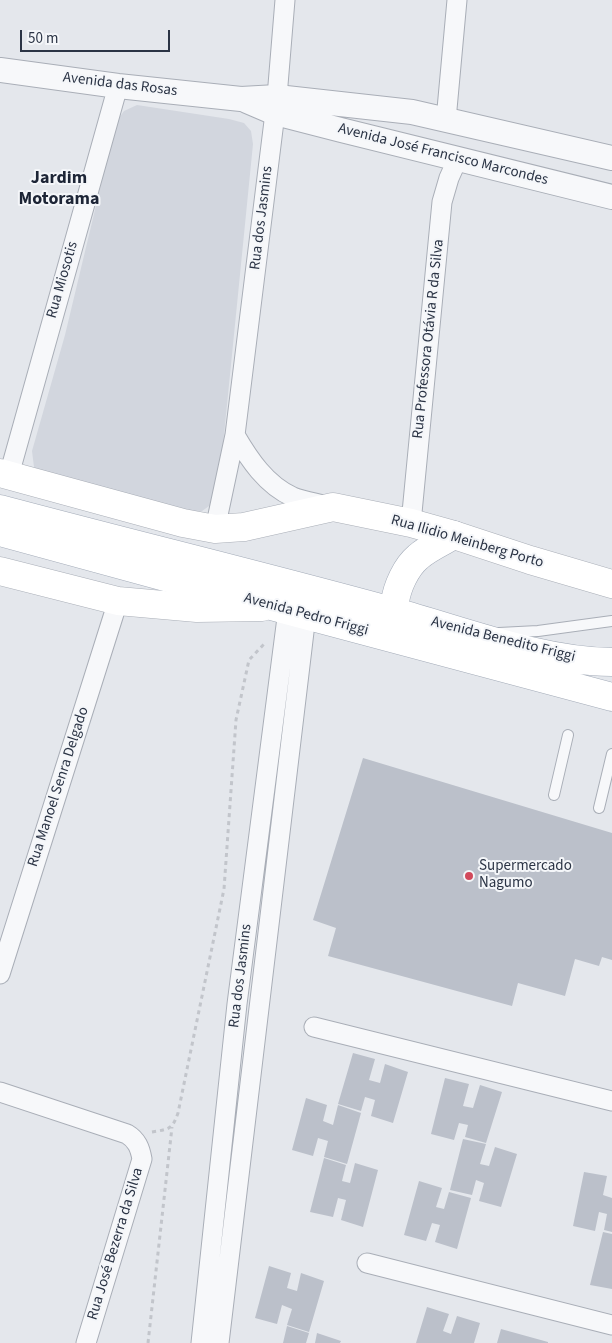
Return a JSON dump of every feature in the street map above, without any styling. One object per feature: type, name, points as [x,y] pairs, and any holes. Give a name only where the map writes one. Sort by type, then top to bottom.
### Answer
[{"type":"main road","name":"Rua Ilidio Meinberg Porto","points":[[4,474],[183,524],[215,529],[244,527],[334,507],[411,523],[612,584]]},
{"type":"main road","name":"Avenida Pedro Friggi","points":[[0,509],[395,612]]},
{"type":"main road","name":"Avenida Pedro Friggi","points":[[0,532],[612,697]]},
{"type":"main road","points":[[404,642],[395,612],[398,588],[416,558],[454,535]]},
{"type":"main road","points":[[0,570],[118,601],[197,608],[289,611]]},
{"type":"main road","name":"Avenida Benedito Friggi","points":[[395,612],[542,653],[591,662],[612,662]]},
{"type":"street","name":"Rua dos Jasmins","points":[[215,529],[235,435],[276,105],[285,0]]},
{"type":"street","points":[[446,120],[457,0]]},
{"type":"street","name":"Avenida das Rosas","points":[[0,70],[118,86],[241,99],[276,105]]},
{"type":"street","name":"Rua Miosotis","points":[[4,474],[118,86]]},
{"type":"street","name":"Avenida José Francisco Marcondes","points":[[276,105],[412,112],[612,158]]},
{"type":"street","name":"Avenida José Francisco Marcondes","points":[[276,105],[404,145],[612,197]]},
{"type":"street","points":[[404,145],[398,133],[398,124],[402,117],[412,112]]},
{"type":"street","name":"Rua Professora Otávia R da Silva","points":[[411,523],[442,202],[449,178],[458,158]]},
{"type":"street","points":[[235,435],[252,463],[269,481],[292,497],[334,507]]},
{"type":"street","name":"Rua Manoel Senra Delgado","points":[[0,974],[118,601]]},
{"type":"street","name":"Rua dos Jasmins","points":[[201,1343],[237,1004],[289,611]]},
{"type":"street","name":"Rua dos Jasmins","points":[[219,1343],[289,611]]},
{"type":"street","points":[[314,1027],[612,1101]]},
{"type":"street","points":[[0,1092],[132,1137]]},
{"type":"street","name":"Rua José Bezerra da Silva","points":[[86,1343],[142,1159],[140,1150],[132,1137]]},
{"type":"street","points":[[367,1263],[612,1325]]},
{"type":"lane","points":[[472,634],[538,631],[612,622]]},
{"type":"lane","points":[[554,795],[568,734]]},
{"type":"lane","points":[[599,808],[612,754]]},
{"type":"path","points":[[148,1343],[172,1126],[178,1113],[224,889],[236,720],[249,660],[260,646],[270,639],[284,641]]},
{"type":"path","points":[[132,1137],[169,1129],[172,1126]]},
{"type":"shaded area","points":[[137,105],[229,119],[244,123],[251,131],[253,144],[218,495],[212,504],[202,511],[186,511],[43,476],[34,467],[32,451],[65,335],[116,122],[124,111]]},
{"type":"building","name":"Supermercado Nagumo","points":[[363,758],[612,833],[612,960],[602,957],[599,966],[575,959],[565,996],[518,983],[512,1006],[328,956],[336,928],[313,920]]},
{"type":"building","points":[[353,1053],[375,1059],[369,1080],[380,1083],[385,1064],[408,1072],[393,1123],[371,1116],[375,1100],[365,1097],[361,1111],[338,1104]]},
{"type":"building","points":[[445,1078],[469,1084],[463,1106],[473,1108],[480,1085],[502,1092],[486,1143],[465,1137],[468,1125],[459,1123],[454,1140],[431,1134]]},
{"type":"building","points":[[306,1098],[327,1105],[323,1121],[333,1125],[338,1105],[361,1113],[347,1164],[324,1157],[328,1141],[318,1138],[313,1156],[292,1150]]},
{"type":"building","points":[[463,1139],[486,1144],[480,1164],[489,1166],[495,1147],[517,1154],[501,1207],[479,1201],[484,1183],[476,1180],[472,1195],[450,1190]]},
{"type":"building","points":[[324,1158],[346,1165],[342,1181],[350,1183],[355,1163],[378,1170],[363,1227],[341,1220],[346,1200],[338,1198],[333,1217],[310,1212]]},
{"type":"building","points":[[584,1172],[607,1176],[603,1195],[612,1198],[612,1232],[604,1230],[607,1214],[599,1212],[595,1231],[573,1226]]},
{"type":"building","points":[[419,1181],[442,1188],[436,1207],[444,1209],[449,1192],[471,1198],[457,1249],[435,1242],[440,1225],[432,1223],[426,1241],[404,1235]]},
{"type":"building","points":[[603,1232],[612,1234],[612,1289],[590,1285]]},
{"type":"building","points":[[269,1266],[291,1273],[287,1288],[297,1291],[301,1273],[324,1281],[309,1332],[287,1325],[292,1309],[282,1305],[277,1324],[255,1318]]},
{"type":"building","points":[[427,1307],[449,1314],[443,1331],[451,1334],[457,1316],[480,1323],[474,1343],[416,1343]]},
{"type":"building","points":[[287,1326],[309,1333],[306,1343],[283,1343]]},
{"type":"building","points":[[501,1329],[548,1342],[548,1343],[497,1343]]},
{"type":"building","points":[[317,1333],[341,1341],[340,1343],[315,1343]]},
{"type":"place","name":"Supermercado Nagumo","points":[[469,876]]},
{"type":"district","name":"Jardim Motorama","points":[[59,189]]}]
